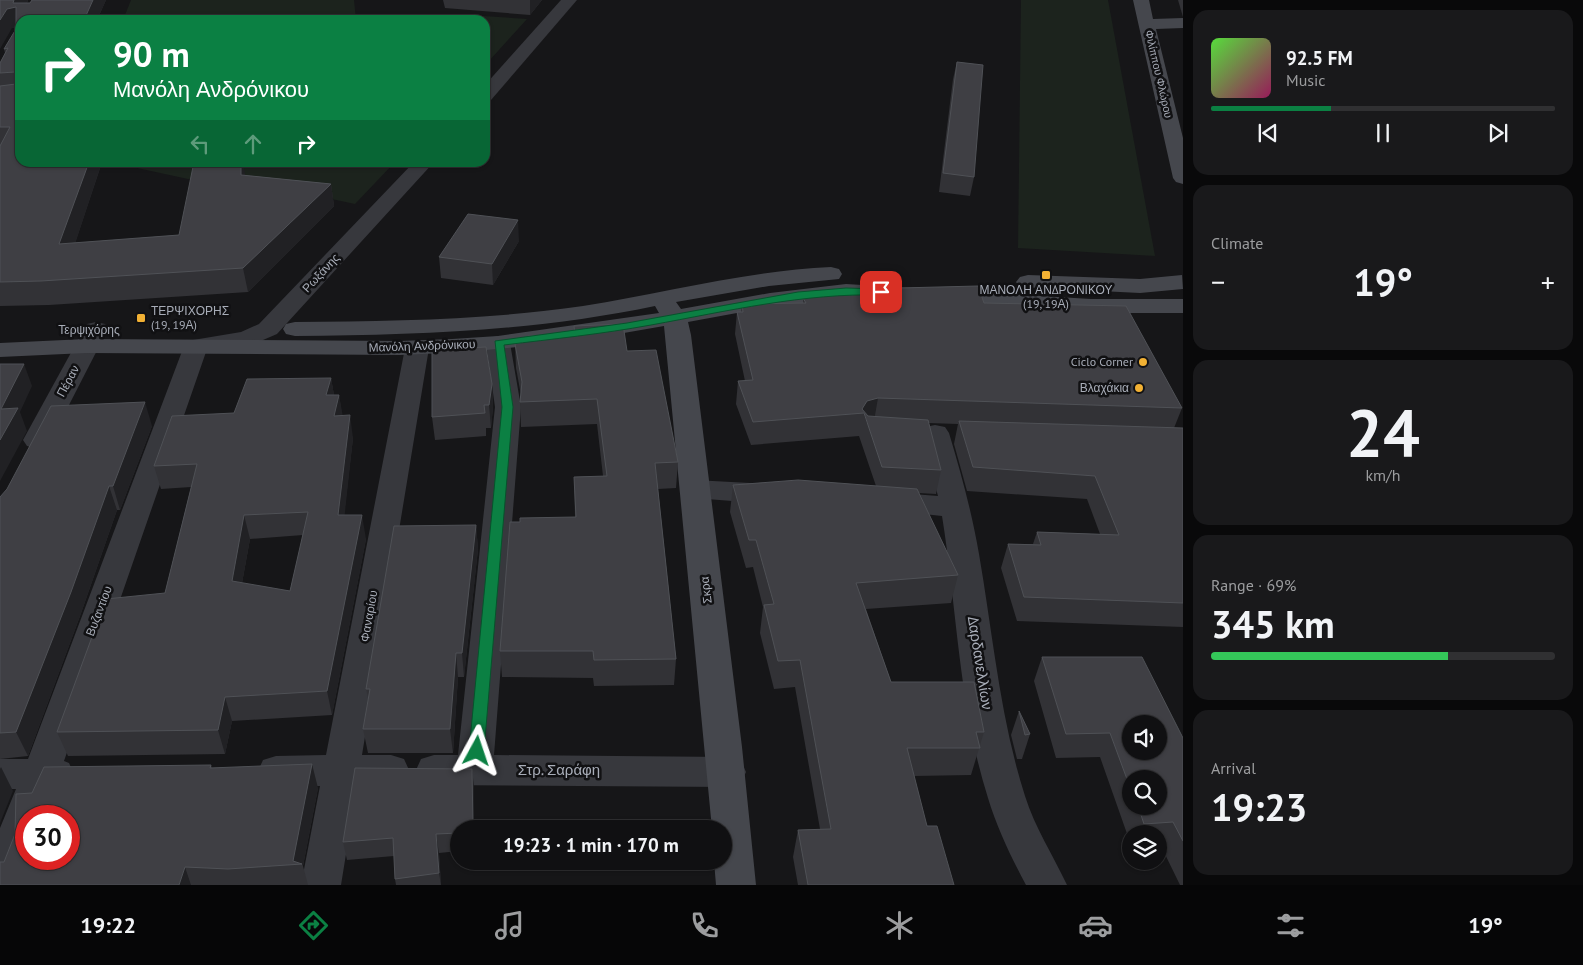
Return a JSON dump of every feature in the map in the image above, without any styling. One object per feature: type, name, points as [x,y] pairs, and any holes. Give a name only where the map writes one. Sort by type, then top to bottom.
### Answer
[{"type":"street","points":[[490,91],[569,0]]},
{"type":"street","name":"Φιλίππου Φλώρου","points":[[1141,0],[1183,178]]},
{"type":"street","points":[[1148,24],[1183,23]]},
{"type":"street","points":[[490,70],[508,71]]},
{"type":"street","name":"Ρωξάνης","points":[[196,346],[247,338],[268,328],[420,167]]},
{"type":"street","name":"Μανόλη Ανδρόνικου","points":[[268,328],[412,328],[669,308],[846,291],[943,295],[1091,306],[1183,291]]},
{"type":"street","name":"Μανόλη Ανδρόνικου","points":[[196,346],[417,348],[498,343],[618,328],[669,308]]},
{"type":"street","name":"Σκρα","points":[[669,308],[678,335],[694,489],[728,772],[736,885]]},
{"type":"street","name":"Τερψιχόρης","points":[[0,350],[91,338],[268,328]]},
{"type":"street","name":"Τερψιχόρης","points":[[0,331],[196,346]]},
{"type":"street","name":"Πέραν","points":[[25,465],[91,338]]},
{"type":"street","points":[[475,770],[508,407],[498,343]]},
{"type":"street","name":"Βυζαντίου","points":[[0,875],[41,774],[196,346]]},
{"type":"street","name":"Φαναρίου","points":[[321,885],[417,348]]},
{"type":"street","name":"Δαρδανελλίων","points":[[936,433],[955,507],[990,728],[1003,785],[1030,859],[1047,885]]},
{"type":"street","points":[[694,489],[790,496]]},
{"type":"street","points":[[858,500],[955,507]]},
{"type":"street","name":"Στρ. Σαράφη","points":[[245,771],[728,772]]},
{"type":"street","points":[[0,774],[89,774]]},
{"type":"shaded area","points":[[131,0],[354,0],[356,15],[125,15]]},
{"type":"shaded area","points":[[1021,0],[1108,0],[1155,256],[1018,248]]},
{"type":"shaded area","points":[[490,17],[527,19],[490,60]]},
{"type":"shaded area","points":[[133,167],[390,167],[355,204],[228,177],[188,179]]},
{"type":"building","points":[[0,0],[14,0],[13,3],[30,3],[32,0],[93,0],[86,15],[16,15],[16,7],[7,9],[0,20]]},
{"type":"building","points":[[15,31],[15,72],[0,73],[0,63],[8,48],[4,49]]},
{"type":"building","points":[[957,62],[983,65],[974,177],[943,173]]},
{"type":"building","points":[[15,84],[15,167],[87,167],[59,244],[179,235],[193,167],[241,167],[241,175],[331,184],[243,268],[0,282],[0,146],[10,127],[0,127],[0,86]]},
{"type":"building","points":[[468,214],[518,220],[492,264],[439,257]]},
{"type":"building","points":[[978,286],[984,303],[1126,306],[1182,408],[878,398],[867,401],[862,409],[868,416],[928,420],[941,470],[882,467],[864,413],[753,422],[738,381],[753,380],[737,312],[743,312],[742,304],[806,303],[803,298],[900,290],[899,288]]},
{"type":"building","points":[[623,324],[627,351],[656,350],[678,462],[655,463],[676,659],[594,660],[593,651],[500,651],[510,522],[520,522],[520,518],[576,517],[574,477],[607,476],[597,399],[520,402],[522,382],[515,344],[528,341],[528,336],[575,334],[574,326]]},
{"type":"building","points":[[486,347],[492,384],[489,405],[484,405],[485,413],[432,417],[432,350]]},
{"type":"building","points":[[0,364],[24,364],[1,409],[18,408],[0,440]]},
{"type":"building","points":[[331,378],[326,395],[339,395],[334,416],[350,415],[338,515],[362,515],[327,691],[225,697],[218,730],[57,732],[106,599],[165,593],[197,464],[154,466],[172,416],[234,413],[247,379]],"holes":[[[308,512],[290,591],[232,581],[244,515]]]},
{"type":"building","points":[[145,402],[113,486],[109,486],[71,592],[16,732],[0,733],[0,497],[7,489],[51,406]]},
{"type":"building","points":[[959,421],[1183,428],[1183,603],[1024,597],[1008,544],[1041,545],[1037,532],[1119,535],[1095,476],[973,467]]},
{"type":"building","points":[[798,480],[917,489],[958,575],[856,583],[891,682],[974,682],[984,732],[976,732],[980,748],[907,748],[927,826],[937,826],[954,885],[808,885],[798,830],[831,829],[800,660],[778,661],[764,605],[774,604],[756,540],[749,540],[733,485]]},
{"type":"building","points":[[476,525],[462,653],[456,653],[450,729],[363,729],[370,689],[366,689],[394,526]]},
{"type":"building","points":[[1042,657],[1142,657],[1183,738],[1183,841],[1173,822],[1144,824],[1141,815],[1167,815],[1167,770],[1124,770],[1110,733],[1066,734]]},
{"type":"building","points":[[1019,711],[1030,734],[1025,735]]},
{"type":"building","points":[[312,764],[293,861],[302,864],[228,869],[185,867],[179,885],[0,885],[0,862],[4,862],[15,834],[15,870],[80,870],[80,805],[16,805],[16,794],[32,793],[44,767],[211,765],[210,768]]},
{"type":"building","points":[[355,768],[472,769],[473,820],[450,820],[450,833],[436,834],[439,873],[395,879],[393,838],[343,842]]},
{"type":"place","name":"ΜΑΝΟΛΗ ΑΝΔΡΟΝΙΚΟΥ (19, 19Α)","points":[[1046,275]]},
{"type":"place","name":"ΤΕΡΨΙΧΟΡΗΣ (19, 19Α)","points":[[141,318]]},
{"type":"place","name":"Ciclo Corner","points":[[1143,362]]},
{"type":"place","name":"Βλαχάκια","points":[[1139,388]]},
{"type":"route","points":[[477,751],[508,407],[498,343],[627,326],[798,295],[846,291],[881,292]]}]
